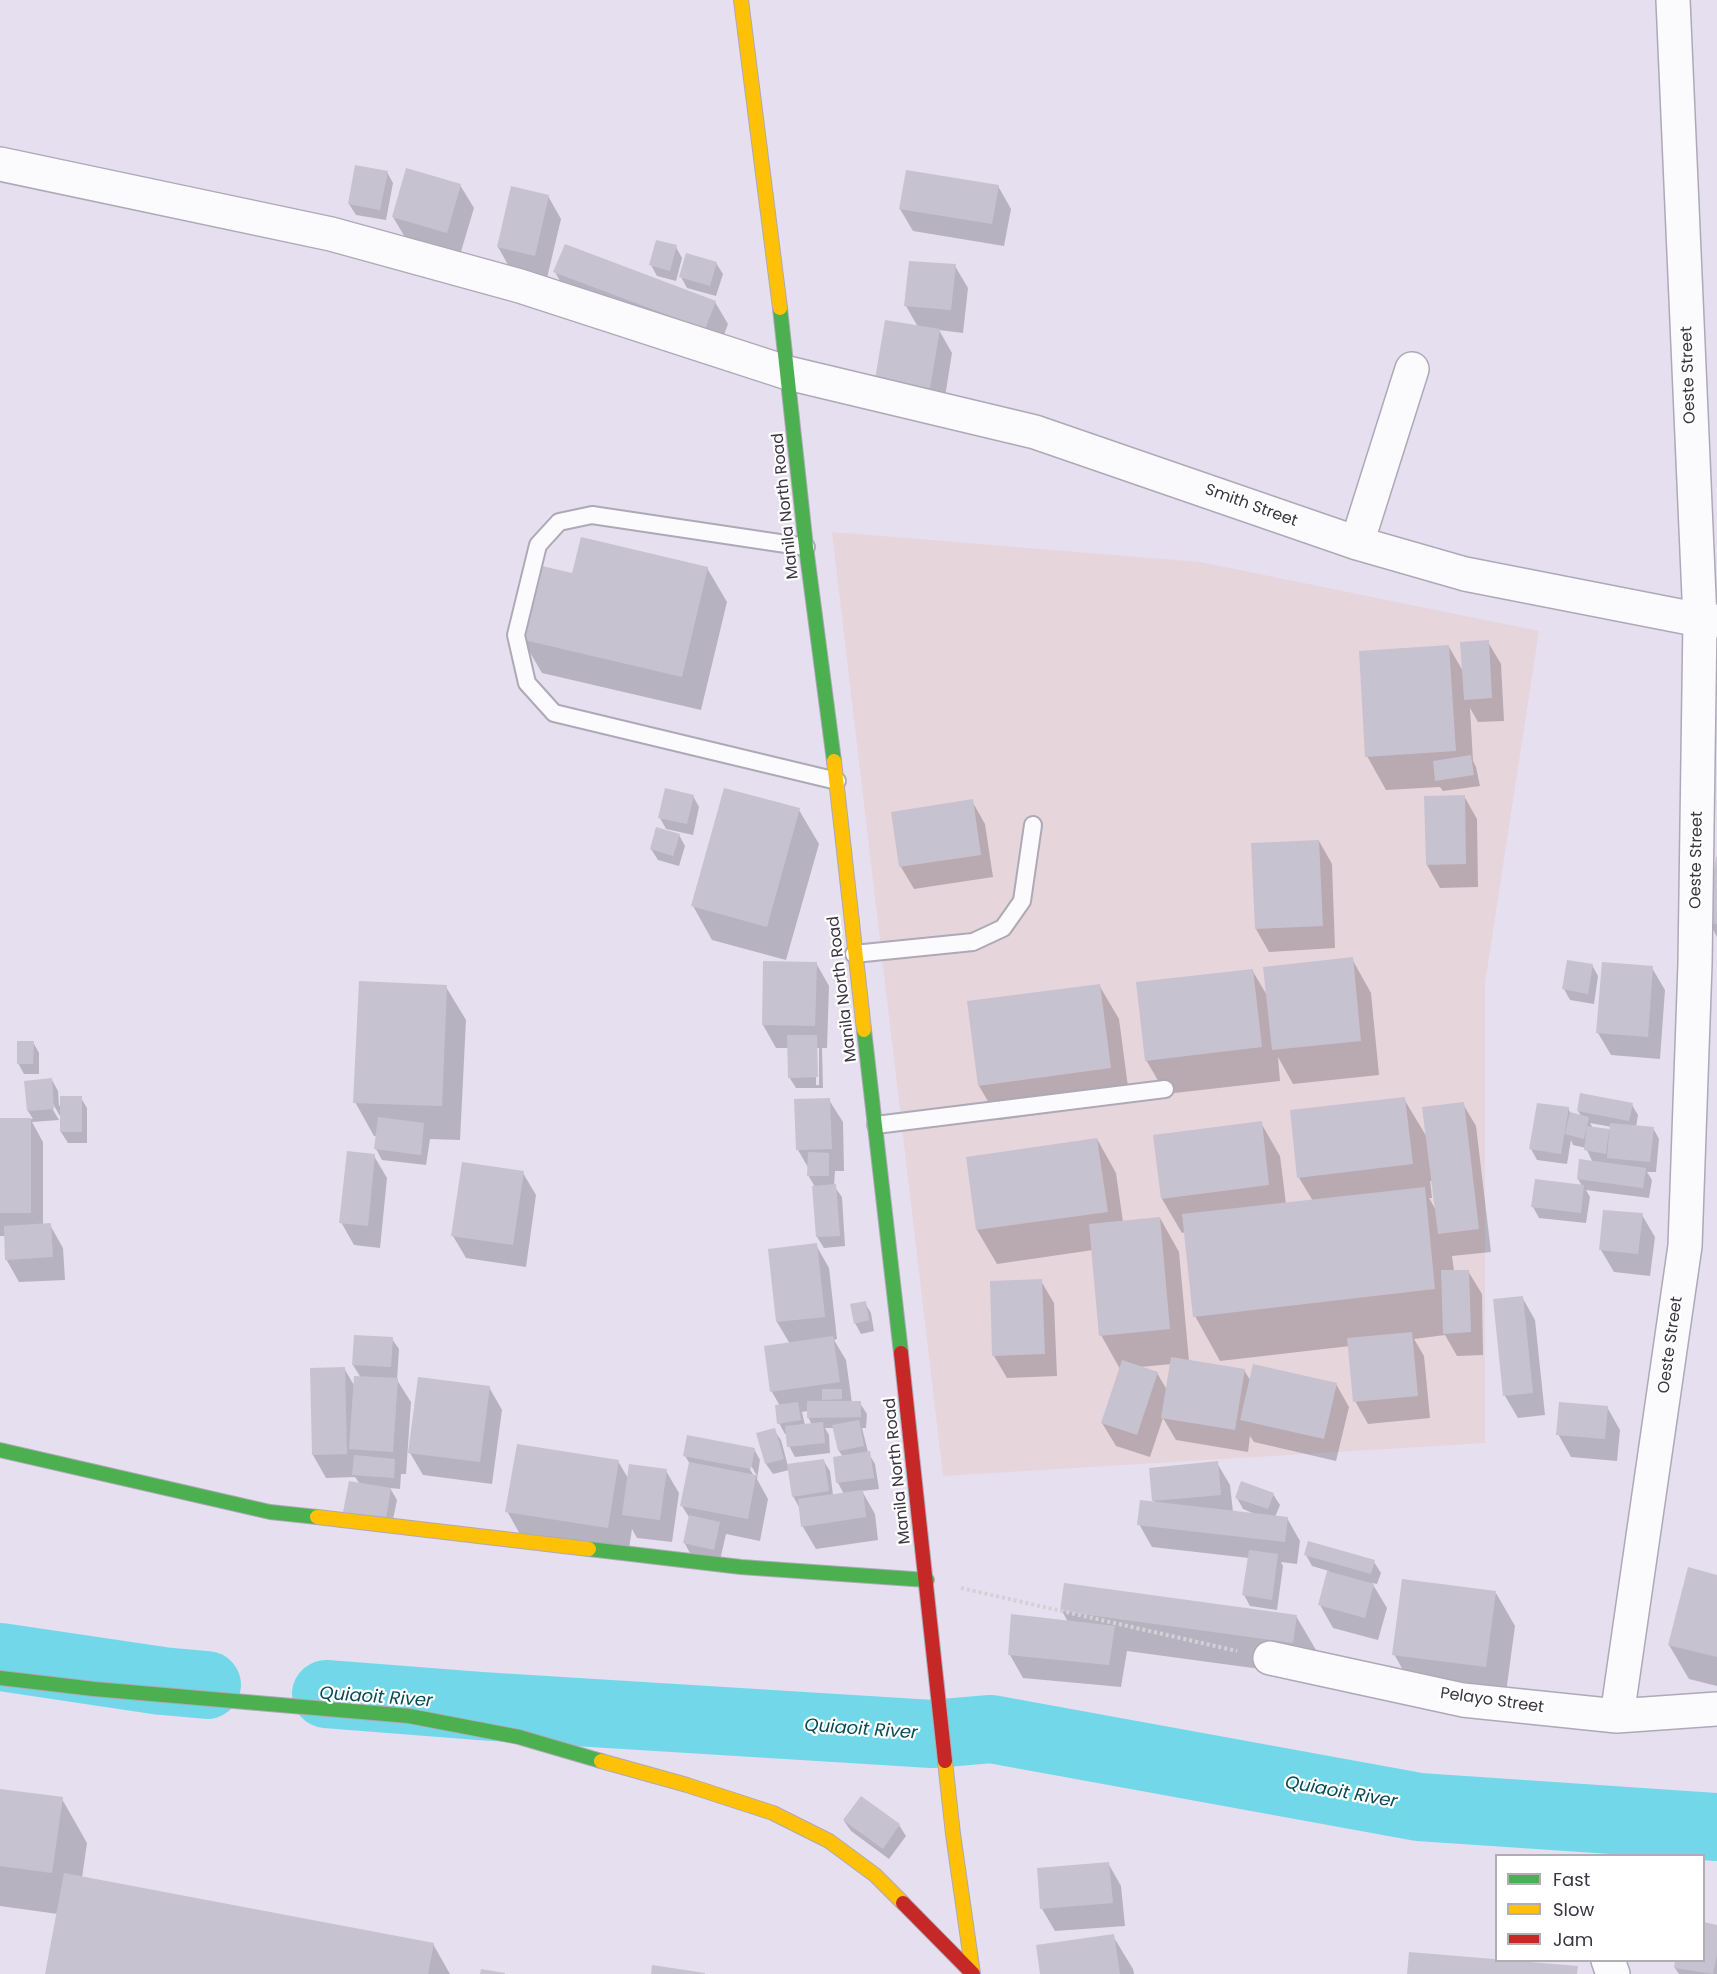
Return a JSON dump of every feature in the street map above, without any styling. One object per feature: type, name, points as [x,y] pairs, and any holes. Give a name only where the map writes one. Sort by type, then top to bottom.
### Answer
[{"type":"main road","name":"Manila North Road","points":[[741,0],[788,374],[806,547],[837,781],[854,954],[876,1125],[954,1834],[973,1974]]},
{"type":"main road","points":[[0,1450],[270,1512],[741,1567],[927,1580]]},
{"type":"main road","points":[[0,1678],[94,1689],[409,1716],[519,1737],[687,1785],[773,1813],[829,1841],[875,1875],[973,1974]]},
{"type":"street","name":"Oeste Street","points":[[1617,1716],[1685,1246],[1706,965],[1708,620],[1673,0]]},
{"type":"street","name":"Smith Street","points":[[0,164],[331,234],[520,286],[788,374],[1035,432],[1357,543],[1465,574],[1708,620]]},
{"type":"street","points":[[1357,543],[1412,369]]},
{"type":"street","name":"Pelayo Street","points":[[1270,1658],[1463,1700],[1617,1716],[1717,1709]]},
{"type":"lane","points":[[806,547],[592,515],[559,522],[538,545],[516,635],[527,683],[555,713],[837,781]]},
{"type":"lane","points":[[854,954],[973,942],[1002,928],[1022,901],[1034,825]]},
{"type":"lane","points":[[876,1125],[1165,1089]]},
{"type":"path","points":[[927,1580],[1270,1658]]},
{"type":"shaded area","points":[[832,532],[1200,562],[1539,631],[1485,983],[1485,1443],[943,1476]]},
{"type":"building","points":[[355,165],[388,171],[380,210],[348,204]]},
{"type":"building","points":[[406,168],[461,184],[447,233],[392,217]]},
{"type":"building","points":[[906,170],[999,185],[992,224],[899,209]]},
{"type":"building","points":[[511,186],[549,195],[535,256],[497,247]]},
{"type":"building","points":[[656,240],[677,245],[670,271],[649,265]]},
{"type":"building","points":[[565,244],[716,301],[705,329],[553,272]]},
{"type":"building","points":[[686,253],[717,262],[710,286],[679,277]]},
{"type":"building","points":[[909,261],[956,264],[951,310],[904,306]]},
{"type":"building","points":[[885,320],[940,329],[929,394],[874,385]]},
{"type":"building","points":[[581,537],[708,567],[682,677],[520,639],[538,565],[572,573]]},
{"type":"building","points":[[1489,640],[1492,698],[1464,700],[1460,642]]},
{"type":"building","points":[[1449,645],[1456,751],[1365,757],[1359,651]]},
{"type":"building","points":[[1471,755],[1474,775],[1435,781],[1433,761]]},
{"type":"building","points":[[665,788],[694,795],[687,824],[658,818]]},
{"type":"building","points":[[724,788],[800,808],[767,927],[691,906]]},
{"type":"building","points":[[1465,795],[1466,864],[1426,865],[1424,796]]},
{"type":"building","points":[[973,799],[981,855],[899,867],[891,812]]},
{"type":"building","points":[[656,827],[680,834],[673,856],[650,849]]},
{"type":"building","points":[[1319,840],[1323,926],[1255,929],[1251,843]]},
{"type":"building","points":[[1717,857],[1717,924],[1707,922]]},
{"type":"building","points":[[1353,957],[1361,1041],[1272,1050],[1263,967]]},
{"type":"building","points":[[1567,960],[1593,964],[1588,994],[1562,989]]},
{"type":"building","points":[[763,961],[817,962],[815,1026],[762,1025]]},
{"type":"building","points":[[1602,962],[1653,966],[1648,1037],[1596,1033]]},
{"type":"building","points":[[1253,969],[1262,1047],[1145,1061],[1136,982]]},
{"type":"building","points":[[359,981],[447,985],[442,1106],[353,1103]]},
{"type":"building","points":[[1100,984],[1111,1068],[978,1086],[967,1001]]},
{"type":"building","points":[[787,1035],[817,1035],[818,1077],[788,1078]]},
{"type":"building","points":[[17,1041],[34,1041],[33,1064],[17,1064]]},
{"type":"building","points":[[52,1078],[54,1109],[27,1111],[24,1081]]},
{"type":"building","points":[[1580,1093],[1633,1103],[1629,1121],[1577,1111]]},
{"type":"building","points":[[60,1096],[82,1096],[82,1132],[60,1132]]},
{"type":"building","points":[[1405,1097],[1413,1164],[1297,1178],[1290,1110]]},
{"type":"building","points":[[830,1098],[832,1149],[796,1150],[794,1099]]},
{"type":"building","points":[[1464,1102],[1479,1229],[1438,1234],[1422,1107]]},
{"type":"building","points":[[1537,1103],[1569,1107],[1561,1154],[1529,1149]]},
{"type":"building","points":[[1570,1112],[1589,1117],[1584,1139],[1565,1134]]},
{"type":"building","points":[[378,1117],[424,1123],[421,1155],[374,1149]]},
{"type":"building","points":[[0,1118],[31,1118],[31,1213],[0,1213]]},
{"type":"building","points":[[1262,1121],[1269,1185],[1161,1199],[1153,1135]]},
{"type":"building","points":[[1610,1123],[1654,1127],[1650,1162],[1607,1158]]},
{"type":"building","points":[[1587,1126],[1609,1129],[1606,1154],[1584,1150]]},
{"type":"building","points":[[1097,1138],[1108,1212],[976,1230],[966,1157]]},
{"type":"building","points":[[347,1151],[375,1154],[368,1226],[339,1223]]},
{"type":"building","points":[[808,1152],[829,1153],[829,1176],[807,1176]]},
{"type":"building","points":[[1579,1159],[1646,1168],[1643,1188],[1577,1179]]},
{"type":"building","points":[[462,1162],[524,1171],[513,1245],[451,1236]]},
{"type":"building","points":[[1535,1179],[1584,1185],[1581,1213],[1531,1207]]},
{"type":"building","points":[[836,1184],[840,1236],[816,1237],[812,1186]]},
{"type":"building","points":[[1425,1187],[1435,1289],[1193,1317],[1182,1214]]},
{"type":"building","points":[[1603,1210],[1643,1213],[1638,1254],[1599,1250]]},
{"type":"building","points":[[1160,1217],[1170,1329],[1099,1336],[1089,1224]]},
{"type":"building","points":[[51,1223],[53,1257],[5,1260],[4,1226]]},
{"type":"building","points":[[817,1243],[825,1317],[776,1322],[768,1249]]},
{"type":"building","points":[[1441,1270],[1469,1270],[1471,1332],[1443,1334]]},
{"type":"building","points":[[1042,1279],[1045,1354],[992,1356],[990,1281]]},
{"type":"building","points":[[1523,1296],[1533,1393],[1503,1396],[1493,1299]]},
{"type":"building","points":[[866,1301],[869,1320],[854,1324],[850,1304]]},
{"type":"building","points":[[1412,1332],[1418,1396],[1353,1402],[1347,1338]]},
{"type":"building","points":[[354,1335],[393,1337],[391,1367],[352,1365]]},
{"type":"building","points":[[833,1336],[840,1382],[770,1392],[764,1346]]},
{"type":"building","points":[[1171,1357],[1245,1369],[1235,1430],[1161,1418]]},
{"type":"building","points":[[1122,1360],[1158,1372],[1137,1435],[1101,1423]]},
{"type":"building","points":[[1253,1364],[1337,1383],[1324,1439],[1240,1420]]},
{"type":"building","points":[[345,1367],[347,1454],[312,1455],[310,1368]]},
{"type":"building","points":[[354,1376],[398,1378],[393,1452],[349,1449]]},
{"type":"building","points":[[418,1377],[490,1386],[480,1462],[408,1453]]},
{"type":"building","points":[[822,1389],[842,1389],[842,1399],[822,1400]]},
{"type":"building","points":[[807,1401],[861,1401],[861,1417],[807,1418]]},
{"type":"building","points":[[798,1402],[801,1420],[777,1424],[775,1405]]},
{"type":"building","points":[[1559,1402],[1608,1406],[1605,1439],[1556,1435]]},
{"type":"building","points":[[859,1420],[864,1446],[838,1451],[832,1425]]},
{"type":"building","points":[[823,1422],[825,1443],[787,1447],[785,1426]]},
{"type":"building","points":[[775,1428],[784,1459],[765,1464],[756,1433]]},
{"type":"building","points":[[687,1435],[755,1448],[751,1469],[683,1456]]},
{"type":"building","points":[[517,1444],[619,1460],[608,1528],[505,1512]]},
{"type":"building","points":[[870,1451],[874,1478],[836,1483],[833,1457]]},
{"type":"building","points":[[354,1455],[395,1459],[394,1478],[352,1475]]},
{"type":"building","points":[[824,1459],[829,1491],[792,1497],[787,1464]]},
{"type":"building","points":[[1218,1461],[1221,1495],[1152,1501],[1149,1468]]},
{"type":"building","points":[[689,1462],[756,1475],[748,1519],[680,1506]]},
{"type":"building","points":[[629,1464],[667,1469],[660,1520],[622,1515]]},
{"type":"building","points":[[349,1481],[391,1488],[386,1518],[343,1512]]},
{"type":"building","points":[[1241,1481],[1274,1493],[1268,1509],[1235,1498]]},
{"type":"building","points":[[863,1490],[866,1517],[801,1527],[798,1499]]},
{"type":"building","points":[[1140,1500],[1288,1517],[1285,1542],[1137,1525]]},
{"type":"building","points":[[689,1515],[720,1522],[714,1550],[683,1543]]},
{"type":"building","points":[[1308,1541],[1375,1560],[1371,1574],[1304,1555]]},
{"type":"building","points":[[1249,1550],[1278,1554],[1272,1600],[1242,1595]]},
{"type":"building","points":[[1688,1567],[1717,1575],[1717,1657],[1668,1645]]},
{"type":"building","points":[[1327,1571],[1374,1584],[1365,1618],[1318,1605]]},
{"type":"building","points":[[1402,1579],[1496,1591],[1486,1667],[1392,1655]]},
{"type":"building","points":[[1064,1583],[1297,1615],[1293,1643],[1060,1611]]},
{"type":"building","points":[[1011,1614],[1115,1626],[1109,1665],[1008,1655]]},
{"type":"building","points":[[0,1789],[63,1797],[52,1873],[0,1866]]},
{"type":"building","points":[[861,1796],[900,1824],[883,1849],[843,1820]]},
{"type":"building","points":[[1109,1862],[1113,1903],[1040,1909],[1037,1868]]},
{"type":"building","points":[[64,1873],[434,1943],[428,1974],[45,1974]]},
{"type":"building","points":[[1705,1922],[1717,1925],[1717,1954],[1713,1974],[1674,1968],[1675,1962],[1705,1962]]},
{"type":"building","points":[[1114,1934],[1120,1974],[1040,1974],[1036,1945]]},
{"type":"building","points":[[1409,1952],[1495,1959],[1495,1962],[1578,1966],[1577,1974],[1407,1974]]},
{"type":"building","points":[[652,1965],[705,1973],[705,1974],[651,1974]]},
{"type":"building","points":[[481,1969],[505,1973],[505,1974],[480,1974]]},
{"type":"waterway","name":"Quiaoit River","points":[[0,1657],[162,1681],[207,1685]]},
{"type":"waterway","name":"Quiaoit River","points":[[326,1694],[480,1706],[932,1734],[991,1729],[1419,1807],[1717,1827]]},
{"type":"traffic: fast","points":[[780,308],[806,547],[834,761]]},
{"type":"traffic: fast","points":[[864,1030],[901,1353]]},
{"type":"traffic: fast","points":[[0,1450],[270,1512],[317,1517]]},
{"type":"traffic: fast","points":[[589,1549],[741,1567],[927,1580]]},
{"type":"traffic: fast","points":[[0,1678],[94,1689],[409,1716],[519,1737],[601,1761]]},
{"type":"traffic: slow","points":[[741,0],[780,308]]},
{"type":"traffic: slow","points":[[834,761],[864,1030]]},
{"type":"traffic: slow","points":[[317,1517],[589,1549]]},
{"type":"traffic: slow","points":[[601,1761],[687,1785],[773,1813],[829,1841],[875,1875],[903,1903]]},
{"type":"traffic: slow","points":[[945,1761],[973,1974]]},
{"type":"traffic: jam","points":[[901,1353],[945,1761]]},
{"type":"traffic: jam","points":[[903,1903],[973,1974]]}]
